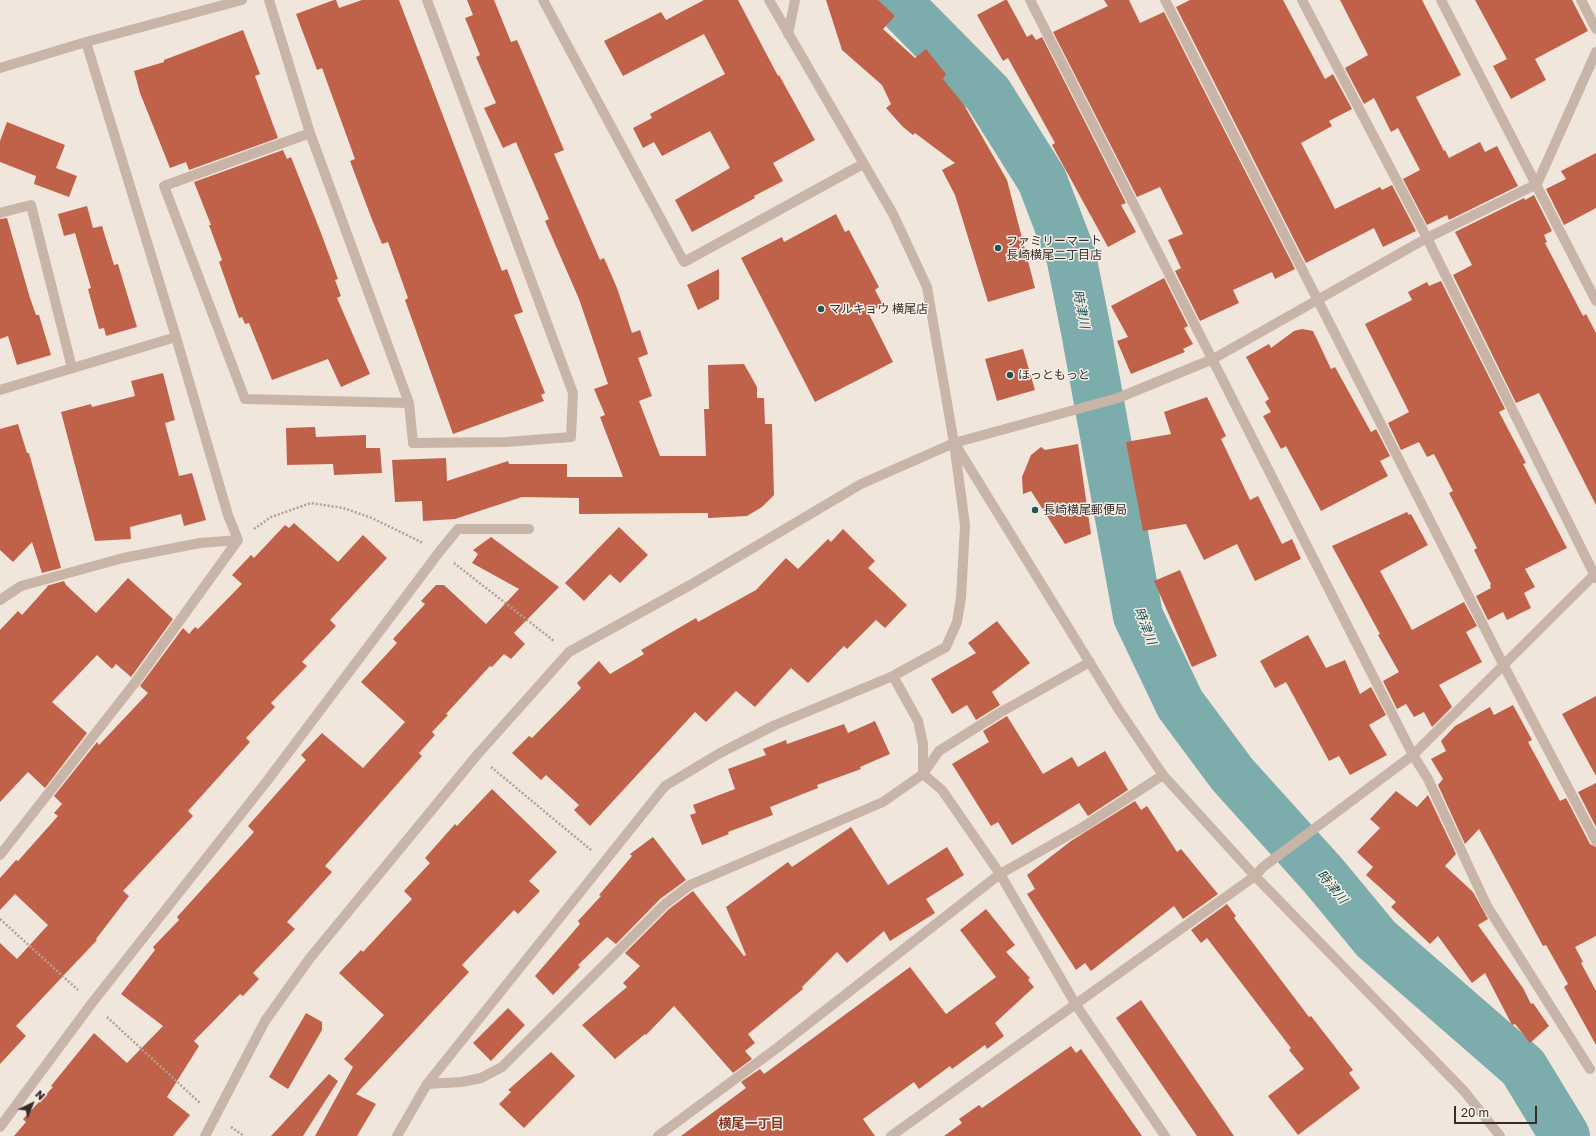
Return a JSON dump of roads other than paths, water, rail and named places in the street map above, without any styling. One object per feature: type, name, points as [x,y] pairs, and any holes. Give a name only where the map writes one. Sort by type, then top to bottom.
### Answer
[{"type":"street","points":[[0,68],[86,42],[242,0]]},
{"type":"street","points":[[269,0],[310,133],[409,403],[413,443],[506,442],[571,437],[573,393],[427,0]]},
{"type":"street","points":[[543,0],[684,262],[863,164]]},
{"type":"street","points":[[397,1136],[427,1084],[606,862],[665,786],[720,753],[775,725],[893,676],[946,647],[957,622],[961,598],[965,525],[954,443],[927,286],[893,214],[769,0]]},
{"type":"street","points":[[788,34],[795,0]]},
{"type":"street","points":[[1030,0],[1413,755],[1428,779],[1487,906],[1590,1069]]},
{"type":"street","points":[[1165,0],[1503,664],[1596,841]]},
{"type":"street","points":[[891,1136],[1255,876],[1263,867],[1413,755],[1503,664],[1595,575],[1427,238],[1302,0]]},
{"type":"street","points":[[1441,0],[1596,301]]},
{"type":"street","points":[[1581,0],[1596,29]]},
{"type":"street","points":[[86,42],[176,337],[228,515],[238,540]]},
{"type":"street","points":[[205,1136],[265,1021],[310,958],[477,755],[569,652],[692,584],[861,484],[954,443],[1014,425],[1118,398],[1213,359],[1318,298],[1427,238],[1537,184],[1596,52]]},
{"type":"street","points":[[310,133],[164,186],[245,399],[409,403]]},
{"type":"street","points":[[0,213],[31,205],[72,368]]},
{"type":"street","points":[[0,390],[176,337]]},
{"type":"street","points":[[954,443],[1119,710],[1163,775],[1255,876],[1464,1091],[1500,1136]]},
{"type":"street","points":[[0,1127],[92,1003],[267,781],[458,529],[529,530]]},
{"type":"street","points":[[0,600],[21,586],[123,558],[200,543],[238,540]]},
{"type":"street","points":[[0,855],[134,684],[238,540]]},
{"type":"street","points":[[427,1084],[462,1082],[481,1078],[502,1067],[665,904],[690,885],[883,802],[923,774],[939,750],[1001,712],[1090,662]]},
{"type":"street","points":[[893,676],[918,721],[924,744],[923,774]]},
{"type":"street","points":[[923,774],[942,790],[1000,874],[1076,1005],[1165,1136]]},
{"type":"street","points":[[658,1136],[776,1048],[1000,874],[1082,827],[1163,775]]},
{"type":"waterway","name":"時津川","points":[[895,0],[988,94],[1042,180],[1071,256],[1138,616],[1180,704],[1232,774],[1323,875],[1376,939],[1523,1067],[1565,1136]]},
{"type":"place","name":"ファミリーマート 長崎横尾二丁目店","points":[[998,248]]},
{"type":"place","name":"マルキョウ 横尾店","points":[[821,309]]},
{"type":"place","name":"ほっともっと","points":[[1010,375]]},
{"type":"place","name":"長崎横尾郵便局","points":[[1035,510]]},
{"type":"district","name":"横尾一丁目","points":[[751,1124]]}]
